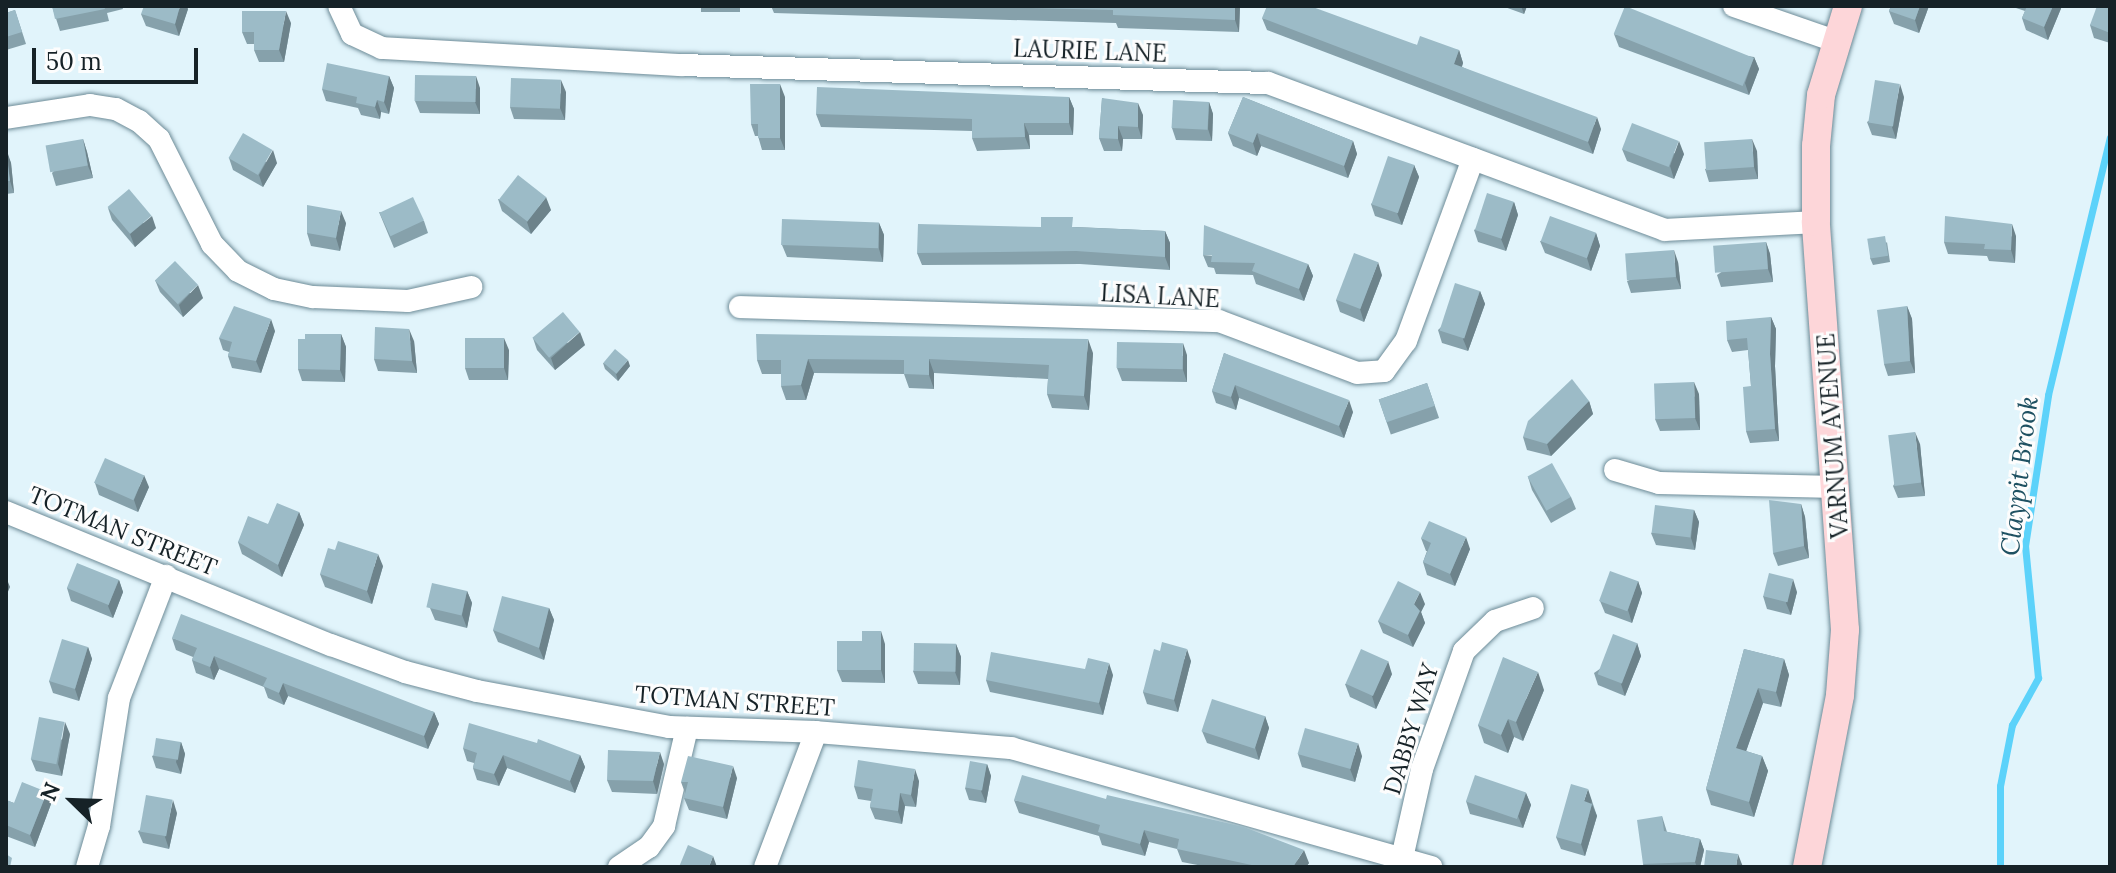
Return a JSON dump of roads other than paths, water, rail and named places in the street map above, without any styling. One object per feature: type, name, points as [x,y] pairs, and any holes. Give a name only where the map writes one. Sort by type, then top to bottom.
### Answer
[{"type":"main road","name":"VARNUM AVENUE","points":[[1807,867],[1840,695],[1845,630],[1816,222],[1821,95],[1848,6]]},
{"type":"street","points":[[1734,6],[1835,41]]},
{"type":"street","name":"LAURIE LANE","points":[[342,15],[352,34],[398,49],[681,65],[1268,83],[1665,230],[1816,222]]},
{"type":"street","points":[[6,118],[90,105],[116,109],[139,121],[159,139],[212,244],[238,271],[274,289],[313,297],[408,301],[471,287]]},
{"type":"street","name":"LISA LANE","points":[[740,307],[1219,321],[1357,373],[1384,371],[1406,341],[1473,159]]},
{"type":"street","points":[[1615,470],[1659,483],[1837,487]]},
{"type":"street","name":"TOTMAN STREET","points":[[6,512],[405,672],[562,709],[687,728],[816,732],[1011,748],[1432,867]]},
{"type":"street","points":[[87,867],[99,826],[119,698],[166,576]]},
{"type":"street","name":"DABBY WAY","points":[[1402,858],[1422,769],[1464,651],[1495,621],[1533,608]]},
{"type":"street","points":[[619,867],[649,847],[664,826],[687,728]]},
{"type":"street","points":[[765,867],[816,732]]},
{"type":"waterway","name":"Claypit Brook","points":[[2000,867],[2000,786],[2012,725],[2038,678],[2025,546],[2048,395],[2110,137]]}]
